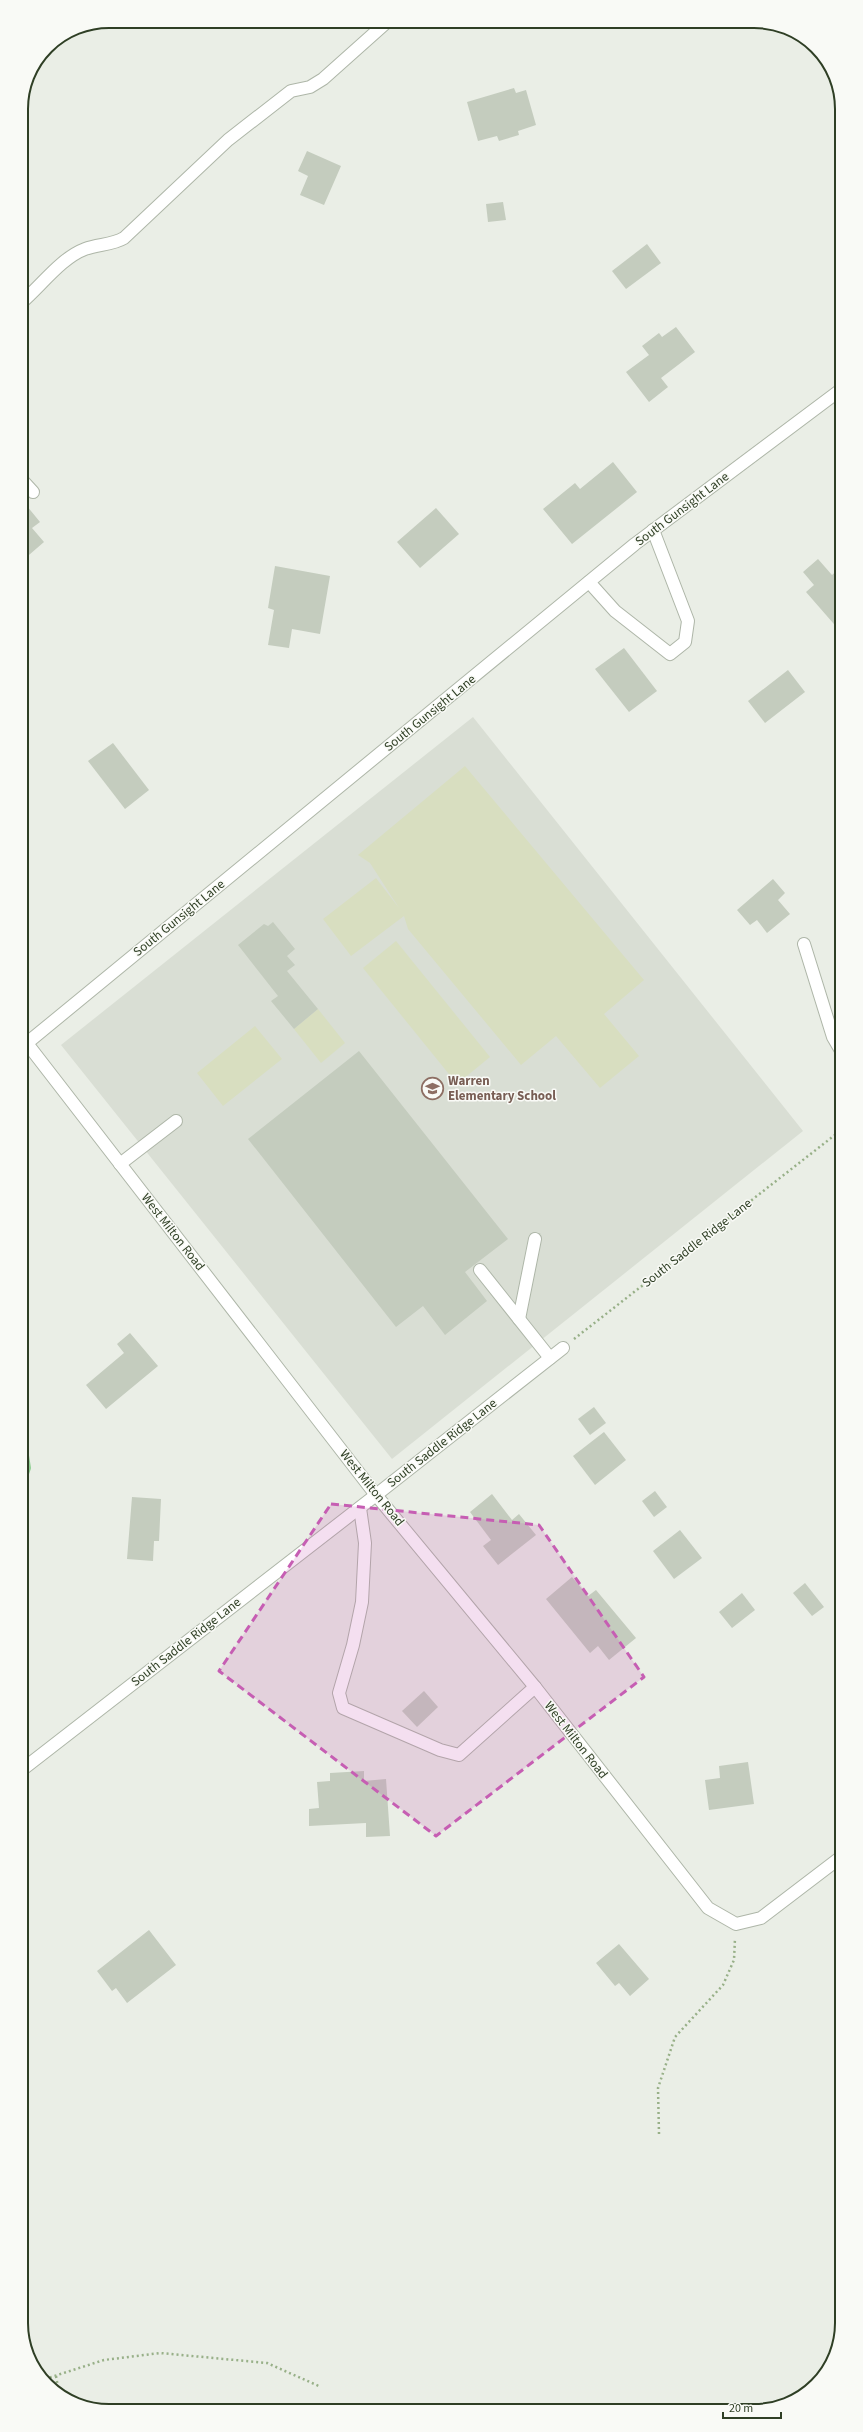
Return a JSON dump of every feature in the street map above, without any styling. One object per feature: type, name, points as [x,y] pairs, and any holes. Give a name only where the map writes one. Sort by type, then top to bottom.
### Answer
[{"type":"street","points":[[28,297],[70,258],[85,249],[116,242],[124,238],[228,140],[260,113],[291,91],[310,87],[323,79],[380,28]]},
{"type":"street","name":"South Gunsight Lane","points":[[28,1037],[653,530],[835,394]]},
{"type":"street","points":[[28,487],[33,492]]},
{"type":"street","points":[[589,582],[615,611],[670,654],[685,642],[688,622],[653,530]]},
{"type":"street","points":[[804,944],[835,1040]]},
{"type":"street","name":"West Milton Road","points":[[28,1045],[376,1495],[535,1687],[708,1908],[736,1924]]},
{"type":"street","points":[[120,1164],[176,1120]]},
{"type":"street","points":[[519,1318],[535,1239]]},
{"type":"street","points":[[480,1270],[550,1358]]},
{"type":"street","name":"South Saddle Ridge Lane","points":[[28,1764],[360,1508],[562,1348]]},
{"type":"street","points":[[360,1508],[366,1543],[362,1602],[353,1646],[339,1693],[343,1708],[440,1750],[459,1755],[535,1687]]},
{"type":"street","points":[[736,1924],[760,1918],[835,1862]]},
{"type":"path","name":"South Saddle Ridge Lane","points":[[562,1348],[835,1135]]},
{"type":"path","points":[[659,2134],[658,2088],[676,2037],[723,1984],[734,1960],[736,1924]]},
{"type":"path","points":[[49,2378],[104,2360],[160,2353],[267,2363],[321,2387]]},
{"type":"path","points":[[56,2376],[58,2386]]},
{"type":"highlighted area","points":[[331,1504],[539,1525],[644,1677],[436,1836],[219,1671]]},
{"type":"shaded area","name":"Warren Elementary School","points":[[473,717],[803,1131],[392,1459],[61,1045]]},
{"type":"green space","points":[[465,766],[644,980],[604,1014],[639,1056],[600,1088],[556,1036],[521,1065],[408,929],[404,916],[351,956],[323,919],[376,878],[399,908],[370,863],[358,855]]},
{"type":"green space","points":[[396,941],[490,1057],[457,1084],[363,968]]},
{"type":"green space","points":[[318,1009],[345,1043],[321,1063],[294,1029]]},
{"type":"green space","points":[[255,1026],[282,1059],[223,1106],[197,1073]]},
{"type":"building","points":[[514,88],[516,93],[526,90],[536,125],[518,131],[519,135],[499,141],[497,136],[478,141],[467,102]]},
{"type":"building","points":[[307,151],[341,166],[324,205],[300,195],[308,176],[298,171]]},
{"type":"building","points":[[503,202],[506,220],[488,222],[486,204]]},
{"type":"building","points":[[647,244],[661,263],[626,289],[612,271]]},
{"type":"building","points":[[676,327],[695,352],[661,378],[668,387],[649,402],[626,372],[649,355],[642,346],[659,333],[662,337]]},
{"type":"building","points":[[613,462],[637,492],[572,544],[543,509],[575,483],[580,489]]},
{"type":"building","points":[[28,507],[40,522],[32,528],[44,542],[28,556]]},
{"type":"building","points":[[436,508],[459,534],[420,568],[397,542]]},
{"type":"building","points":[[818,559],[832,575],[835,572],[835,625],[806,592],[814,585],[803,572]]},
{"type":"building","points":[[275,566],[330,576],[320,634],[292,629],[289,648],[268,645],[274,610],[268,608]]},
{"type":"building","points":[[624,648],[657,691],[629,712],[595,669]]},
{"type":"building","points":[[788,670],[805,692],[765,723],[748,701]]},
{"type":"building","points":[[113,743],[149,790],[125,809],[88,761]]},
{"type":"building","points":[[773,879],[785,893],[778,900],[790,914],[767,933],[757,920],[750,925],[737,910]]},
{"type":"building","points":[[273,922],[295,949],[287,956],[295,965],[287,971],[318,1009],[294,1029],[271,1001],[278,996],[238,945],[264,924],[268,926]]},
{"type":"building","points":[[359,1051],[508,1239],[465,1272],[487,1301],[445,1335],[423,1306],[396,1327],[248,1139]]},
{"type":"building","points":[[130,1333],[158,1366],[106,1409],[86,1385],[124,1353],[117,1344]]},
{"type":"building","points":[[594,1407],[606,1423],[590,1435],[578,1419]]},
{"type":"building","points":[[604,1432],[626,1460],[595,1485],[573,1456]]},
{"type":"building","points":[[655,1491],[667,1507],[654,1517],[642,1501]]},
{"type":"building","points":[[492,1494],[512,1520],[519,1514],[536,1535],[498,1565],[483,1546],[491,1540],[470,1512]]},
{"type":"building","points":[[132,1497],[161,1499],[159,1541],[154,1541],[153,1561],[127,1559]]},
{"type":"building","points":[[680,1530],[702,1558],[674,1579],[653,1551]]},
{"type":"building","points":[[572,1577],[588,1596],[596,1590],[636,1638],[609,1660],[598,1646],[590,1653],[546,1599]]},
{"type":"building","points":[[805,1583],[824,1607],[812,1616],[793,1593]]},
{"type":"building","points":[[742,1593],[755,1610],[732,1628],[719,1612]]},
{"type":"building","points":[[424,1691],[438,1707],[417,1727],[402,1711]]},
{"type":"building","points":[[748,1762],[754,1804],[709,1810],[705,1780],[720,1778],[719,1766]]},
{"type":"building","points":[[364,1771],[364,1781],[386,1779],[390,1836],[366,1837],[366,1823],[309,1826],[309,1809],[319,1808],[317,1782],[330,1781],[330,1773]]},
{"type":"building","points":[[149,1930],[176,1965],[127,2003],[116,1988],[112,1991],[97,1971]]},
{"type":"building","points":[[619,1944],[649,1979],[630,1996],[619,1983],[615,1986],[596,1963]]},
{"type":"place","name":"Warren Elementary School","points":[[433,1088]]}]
